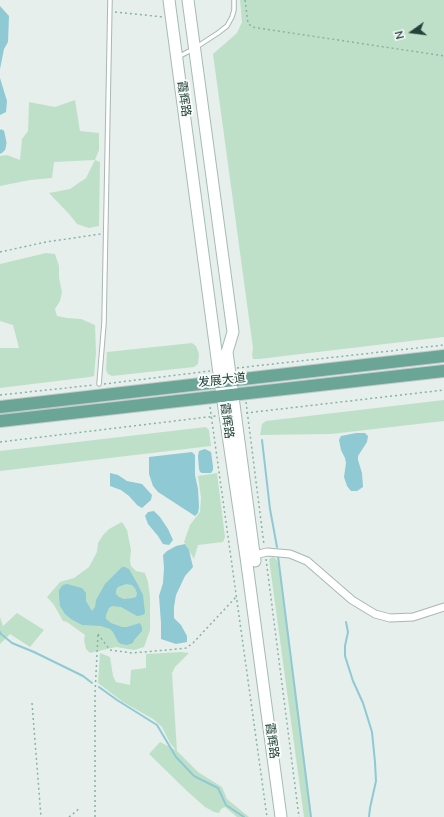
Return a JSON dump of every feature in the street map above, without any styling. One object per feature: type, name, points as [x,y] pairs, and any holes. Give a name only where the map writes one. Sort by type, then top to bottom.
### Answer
[{"type":"main road","name":"发展大道","points":[[0,407],[444,356]]},
{"type":"main road","name":"发展大道","points":[[0,421],[444,371]]},
{"type":"street","name":"霞辉路","points":[[169,0],[225,381],[233,395],[288,817]]},
{"type":"street","name":"霞辉路","points":[[188,0],[233,332],[227,352],[225,381]]},
{"type":"street","points":[[255,555],[290,554],[307,561],[352,600],[375,614],[390,618],[413,617],[444,607]]},
{"type":"street","name":"霞辉路","points":[[255,555],[281,817]]},
{"type":"lane","points":[[99,384],[104,323],[110,0]]},
{"type":"lane","points":[[177,58],[218,33],[226,26],[232,17],[234,0]]},
{"type":"path","points":[[245,0],[248,23],[252,27],[444,56]]},
{"type":"path","points":[[110,12],[172,18]]},
{"type":"path","points":[[0,252],[46,242],[105,234]]},
{"type":"path","points":[[233,395],[255,555],[299,817]]},
{"type":"path","points":[[209,397],[267,817]]},
{"type":"path","points":[[95,817],[95,694],[98,634],[110,650],[115,651],[132,653],[186,648],[193,643],[237,596]]},
{"type":"path","points":[[32,703],[41,817]]},
{"type":"path","points":[[69,817],[80,808]]},
{"type":"green space","points":[[240,0],[444,0],[444,337],[253,359],[253,348],[213,54],[237,33],[242,22]]},
{"type":"green space","points":[[75,100],[80,131],[99,133],[99,150],[95,160],[54,162],[52,178],[30,180],[0,186],[0,156],[7,155],[20,160],[22,139],[28,131],[29,102],[55,107]]},
{"type":"green space","points":[[95,160],[100,162],[99,226],[89,228],[77,224],[49,193],[70,189],[86,178]]},
{"type":"green space","points":[[46,253],[55,254],[59,266],[59,278],[62,292],[60,301],[55,309],[57,316],[81,319],[95,325],[96,353],[94,376],[0,388],[0,348],[19,348],[13,325],[0,321],[0,264]]},
{"type":"green space","points":[[192,343],[196,346],[199,354],[198,364],[194,367],[112,376],[108,374],[106,370],[107,352]]},
{"type":"green space","points":[[444,400],[444,421],[331,434],[260,435],[262,424],[266,421]]},
{"type":"green space","points":[[206,427],[209,430],[211,446],[0,471],[0,451]]},
{"type":"green space","points":[[217,473],[225,537],[223,542],[198,545],[194,559],[184,542],[190,525],[200,512],[201,498],[198,476]]},
{"type":"green space","points":[[122,522],[127,530],[131,550],[131,566],[136,571],[145,573],[148,582],[150,597],[150,630],[144,647],[134,650],[116,647],[90,653],[86,649],[84,640],[85,635],[67,622],[63,621],[54,605],[47,597],[60,582],[74,578],[89,567],[97,552],[98,543],[103,535],[109,529]]},
{"type":"green space","points":[[273,557],[279,564],[311,817],[304,817],[269,559]]},
{"type":"green space","points":[[17,613],[44,630],[30,647],[10,634],[0,644],[0,617],[3,626]]},
{"type":"green space","points":[[100,653],[110,657],[113,676],[116,682],[130,685],[131,670],[146,668],[146,654],[189,653],[175,667],[172,673],[177,751],[198,772],[222,787],[227,799],[249,817],[237,817],[225,807],[221,809],[219,813],[214,812],[205,807],[188,792],[149,754],[160,742],[176,750],[170,743],[162,727],[153,719],[123,702],[98,683]]},
{"type":"water","points":[[0,6],[9,16],[8,42],[4,49],[0,69]]},
{"type":"water","points":[[0,78],[7,101],[6,112],[0,115]]},
{"type":"water","points":[[365,433],[368,436],[367,442],[358,456],[362,473],[363,487],[357,491],[351,491],[347,486],[344,477],[346,463],[339,440],[341,436]]},
{"type":"water","points":[[205,449],[211,452],[213,470],[211,473],[202,473],[199,469],[199,451]]},
{"type":"water","points":[[192,452],[195,455],[195,475],[198,489],[199,507],[198,513],[195,516],[158,492],[153,486],[149,474],[149,457]]},
{"type":"water","points":[[110,473],[118,475],[127,481],[142,484],[152,495],[151,500],[142,508],[137,505],[121,490],[110,486]]},
{"type":"water","points":[[154,511],[168,529],[173,540],[169,545],[163,544],[148,524],[145,516],[148,512]]},
{"type":"water","points":[[185,544],[189,550],[193,567],[185,576],[176,595],[174,618],[181,625],[187,636],[187,642],[176,644],[161,639],[159,596],[163,583],[163,555],[176,546]]},
{"type":"water","points":[[122,567],[125,567],[129,569],[143,595],[145,613],[143,615],[137,616],[121,607],[112,606],[109,608],[106,615],[106,619],[111,623],[122,627],[140,623],[142,631],[133,643],[127,645],[121,644],[118,642],[110,629],[101,626],[82,625],[65,614],[60,606],[59,590],[63,585],[67,584],[82,588],[86,593],[86,601],[92,611],[105,584]],"holes":[[[126,584],[132,585],[137,593],[136,597],[124,599],[116,594],[118,587]]]},
{"type":"waterway","points":[[0,150],[3,143],[1,133]]},
{"type":"waterway","points":[[262,440],[270,509],[277,547]]},
{"type":"waterway","points":[[278,556],[311,817]]},
{"type":"waterway","points":[[346,622],[348,632],[345,646],[345,656],[353,681],[363,703],[372,732],[376,781],[369,817]]},
{"type":"waterway","points":[[0,632],[12,643],[83,676],[92,683]]},
{"type":"waterway","points":[[99,687],[157,725],[176,757],[194,776],[218,788],[226,805],[244,817]]}]
